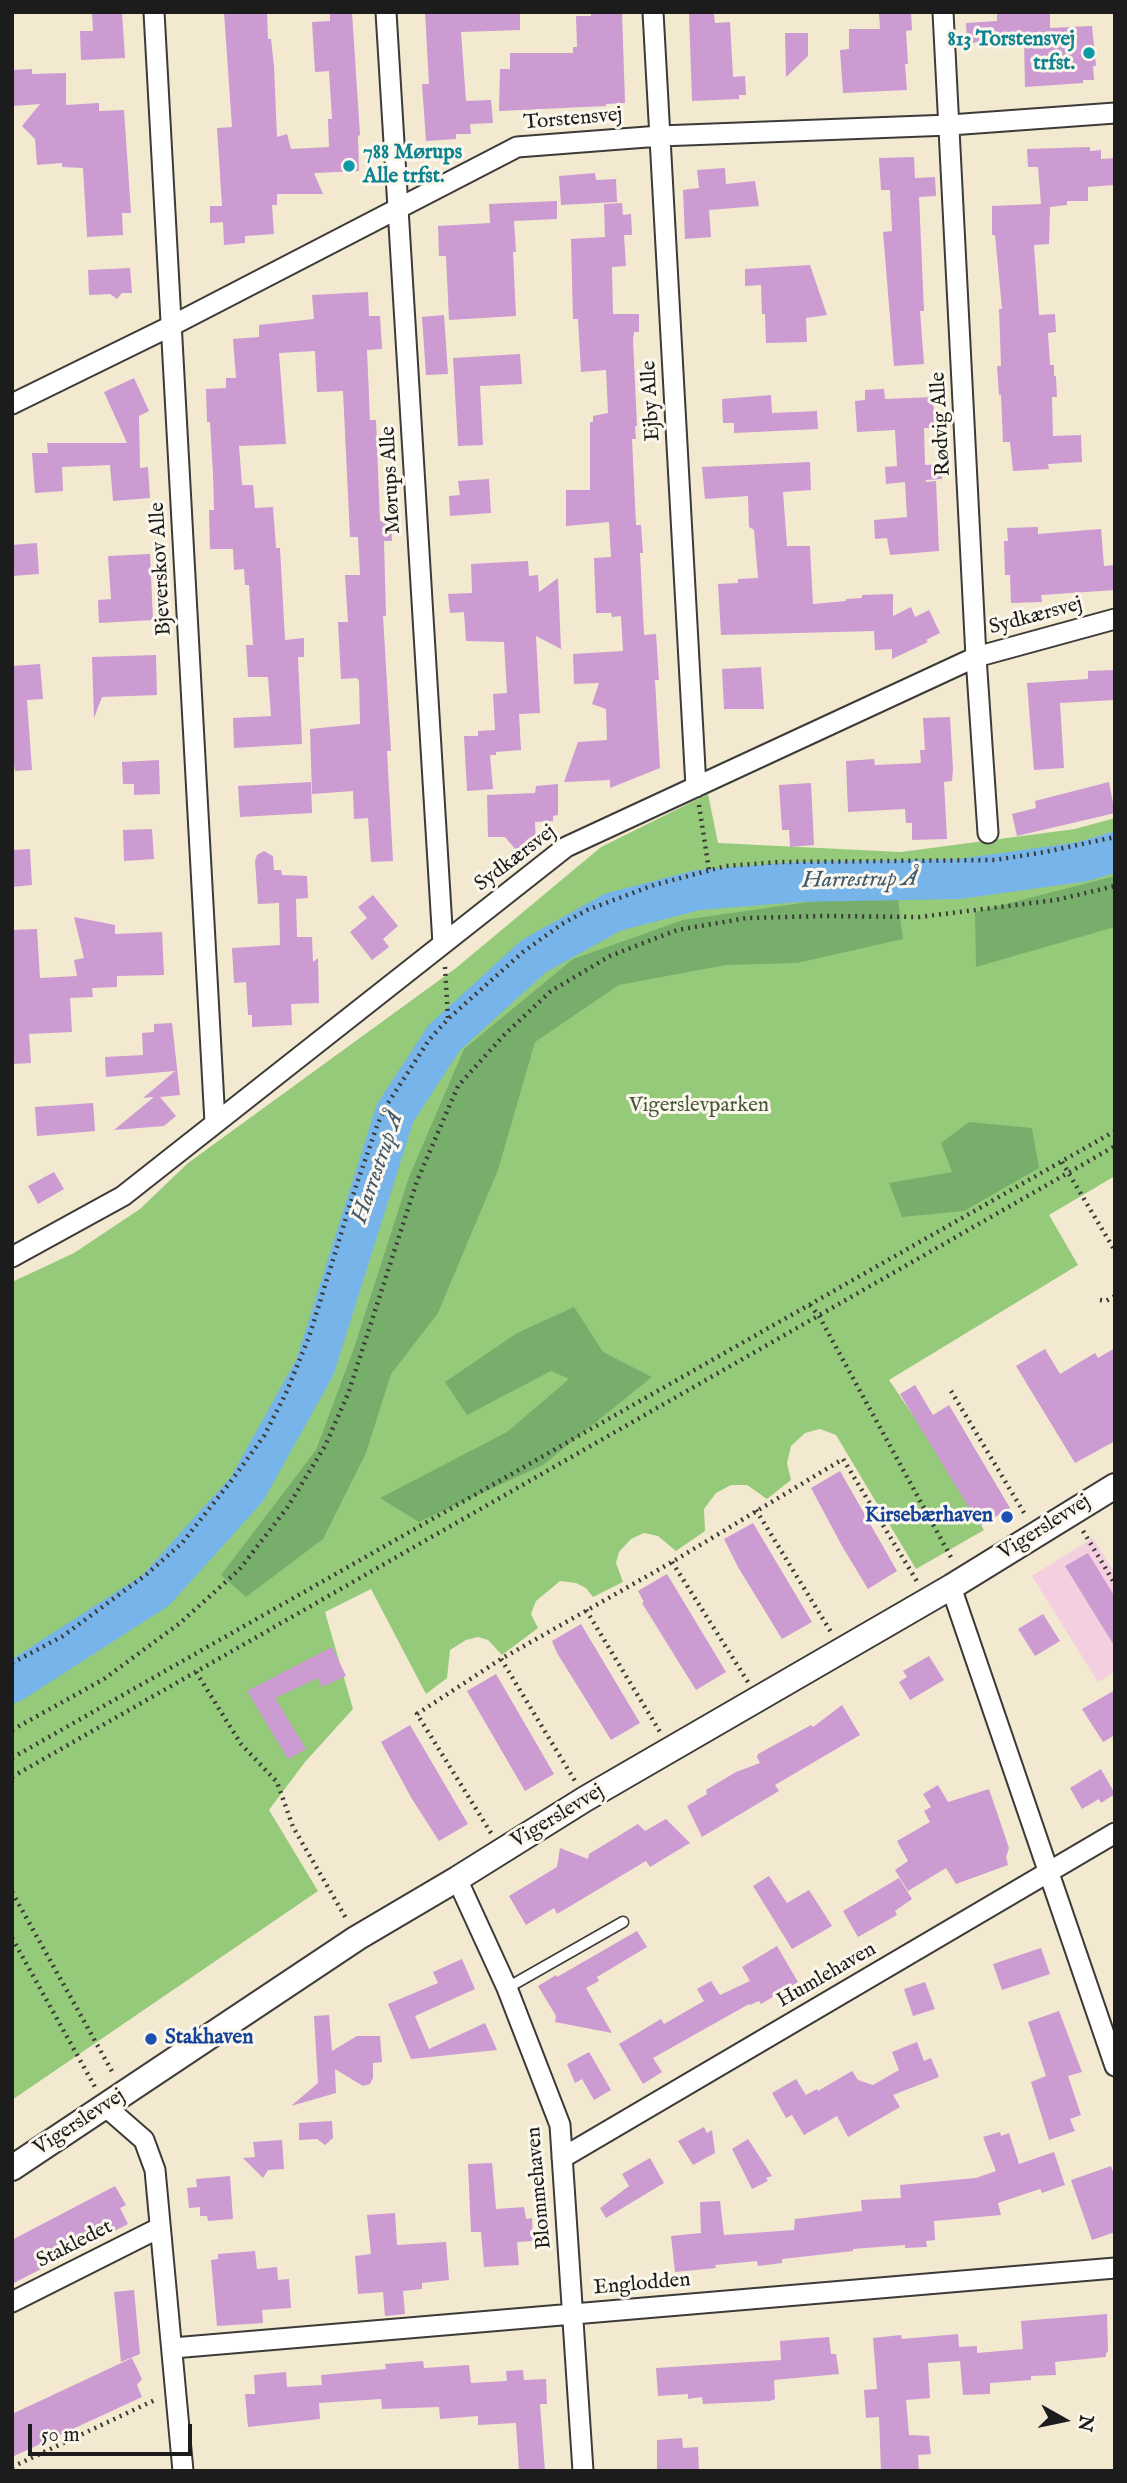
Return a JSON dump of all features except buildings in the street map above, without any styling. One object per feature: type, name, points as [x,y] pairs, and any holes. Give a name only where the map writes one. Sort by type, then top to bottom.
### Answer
[{"type":"street","name":"Bjeverskov Alle","points":[[155,12],[215,1124]]},
{"type":"street","name":"Mørups Alle","points":[[386,12],[443,944]]},
{"type":"street","name":"Ejby Alle","points":[[653,12],[696,787]]},
{"type":"street","name":"Rødvig Alle","points":[[943,12],[976,657],[988,833]]},
{"type":"street","name":"Torstensvej","points":[[12,404],[171,326],[517,147],[660,136],[950,125],[1115,113]]},
{"type":"street","name":"Sydkærsvej","points":[[12,1257],[122,1196],[566,847],[976,657],[1115,619]]},
{"type":"street","name":"Vigerslevvej","points":[[12,2168],[358,1938],[585,1799],[843,1651],[1115,1486]]},
{"type":"street","points":[[957,1583],[1048,1872],[1115,2066]]},
{"type":"street","name":"Humlehaven","points":[[562,2158],[1115,1833]]},
{"type":"street","name":"Blommehaven","points":[[457,1879],[507,1988],[560,2124],[583,2471]]},
{"type":"street","points":[[115,2099],[144,2140],[155,2170],[183,2471]]},
{"type":"street","name":"Stakledet","points":[[12,2302],[159,2228]]},
{"type":"street","name":"Englodden","points":[[173,2348],[1115,2268]]},
{"type":"lane","points":[[507,1988],[623,1922]]},
{"type":"path","points":[[696,787],[709,870]]},
{"type":"path","points":[[12,1663],[63,1636],[97,1613],[182,1543],[264,1436],[286,1393],[309,1336],[355,1189],[378,1123],[388,1103],[429,1041],[448,1018],[523,952],[570,919],[618,897],[726,866],[780,862],[995,860],[1115,836]]},
{"type":"path","points":[[12,1730],[104,1679],[180,1623],[239,1570],[287,1508],[325,1446],[348,1394],[417,1181],[458,1086],[505,1034],[551,992],[610,956],[677,930],[747,918],[919,917],[1056,900],[1115,886]]},
{"type":"path","points":[[443,944],[448,1018]]},
{"type":"path","points":[[12,1758],[1115,1131]]},
{"type":"path","points":[[12,1777],[1115,1146]]},
{"type":"path","points":[[1062,1162],[1115,1251]]},
{"type":"path","points":[[1100,1300],[1106,1301],[1115,1296]]},
{"type":"path","points":[[810,1305],[819,1316],[957,1583]]},
{"type":"path","points":[[951,1391],[1036,1533]]},
{"type":"path","points":[[502,1851],[417,1714],[501,1659],[672,1562],[843,1459],[928,1599]]},
{"type":"path","points":[[756,1510],[843,1651]]},
{"type":"path","points":[[1072,1512],[1115,1584]]},
{"type":"path","points":[[672,1562],[758,1699]]},
{"type":"path","points":[[586,1611],[671,1750]]},
{"type":"path","points":[[501,1659],[585,1799]]},
{"type":"path","points":[[196,1672],[241,1744],[277,1782],[293,1827],[358,1938]]},
{"type":"path","points":[[12,1892],[115,2099]]},
{"type":"path","points":[[12,1938],[115,2099]]},
{"type":"path","points":[[12,2467],[177,2390]]},
{"type":"shaded area","points":[[1093,1538],[1115,1573],[1115,1672],[1098,1682],[1032,1576]]},
{"type":"green space","name":"Vigerslevparken","points":[[708,794],[718,843],[901,852],[1075,829],[1115,818],[1115,1176],[1049,1215],[1078,1265],[889,1380],[984,1530],[916,1569],[836,1435],[820,1429],[805,1433],[791,1446],[787,1463],[791,1480],[767,1499],[747,1485],[731,1485],[716,1493],[704,1509],[705,1531],[676,1551],[658,1536],[644,1533],[631,1539],[619,1552],[616,1563],[623,1582],[593,1597],[586,1588],[576,1583],[560,1581],[536,1601],[531,1614],[538,1628],[502,1655],[488,1640],[478,1637],[466,1640],[450,1650],[447,1678],[426,1694],[371,1589],[325,1612],[353,1709],[305,1762],[269,1810],[318,1891],[12,2100],[12,1282],[74,1253],[140,1209],[188,1163],[456,968],[601,847]]},
{"type":"green space","points":[[1115,876],[1115,927],[976,967],[975,912]]},
{"type":"green space","points":[[836,898],[898,900],[903,939],[797,963],[726,965],[619,985],[535,1042],[498,1170],[438,1313],[391,1374],[366,1453],[323,1539],[246,1597],[221,1575],[316,1450],[354,1348],[409,1177],[464,1049],[573,959],[683,920]]},
{"type":"green space","points":[[969,1122],[1032,1128],[1039,1168],[964,1211],[902,1217],[889,1183],[952,1172],[941,1143]]},
{"type":"green space","points":[[574,1307],[603,1352],[652,1377],[543,1465],[419,1522],[380,1498],[507,1432],[569,1379],[551,1371],[467,1415],[445,1382],[517,1333]]},
{"type":"waterway","name":"Harrestrup Å","points":[[12,1683],[156,1590],[247,1489],[315,1367],[395,1113],[444,1038],[534,956],[613,912],[698,890],[797,882],[959,879],[1081,862],[1115,852]]},
{"type":"place","name":"813 Torstensvej trfst.","points":[[1089,53]]},
{"type":"place","name":"788 Mørups Alle trfst.","points":[[349,166]]},
{"type":"place","name":"Kirsebærhaven","points":[[1007,1517]]},
{"type":"place","name":"Stakhaven","points":[[151,2039]]}]
